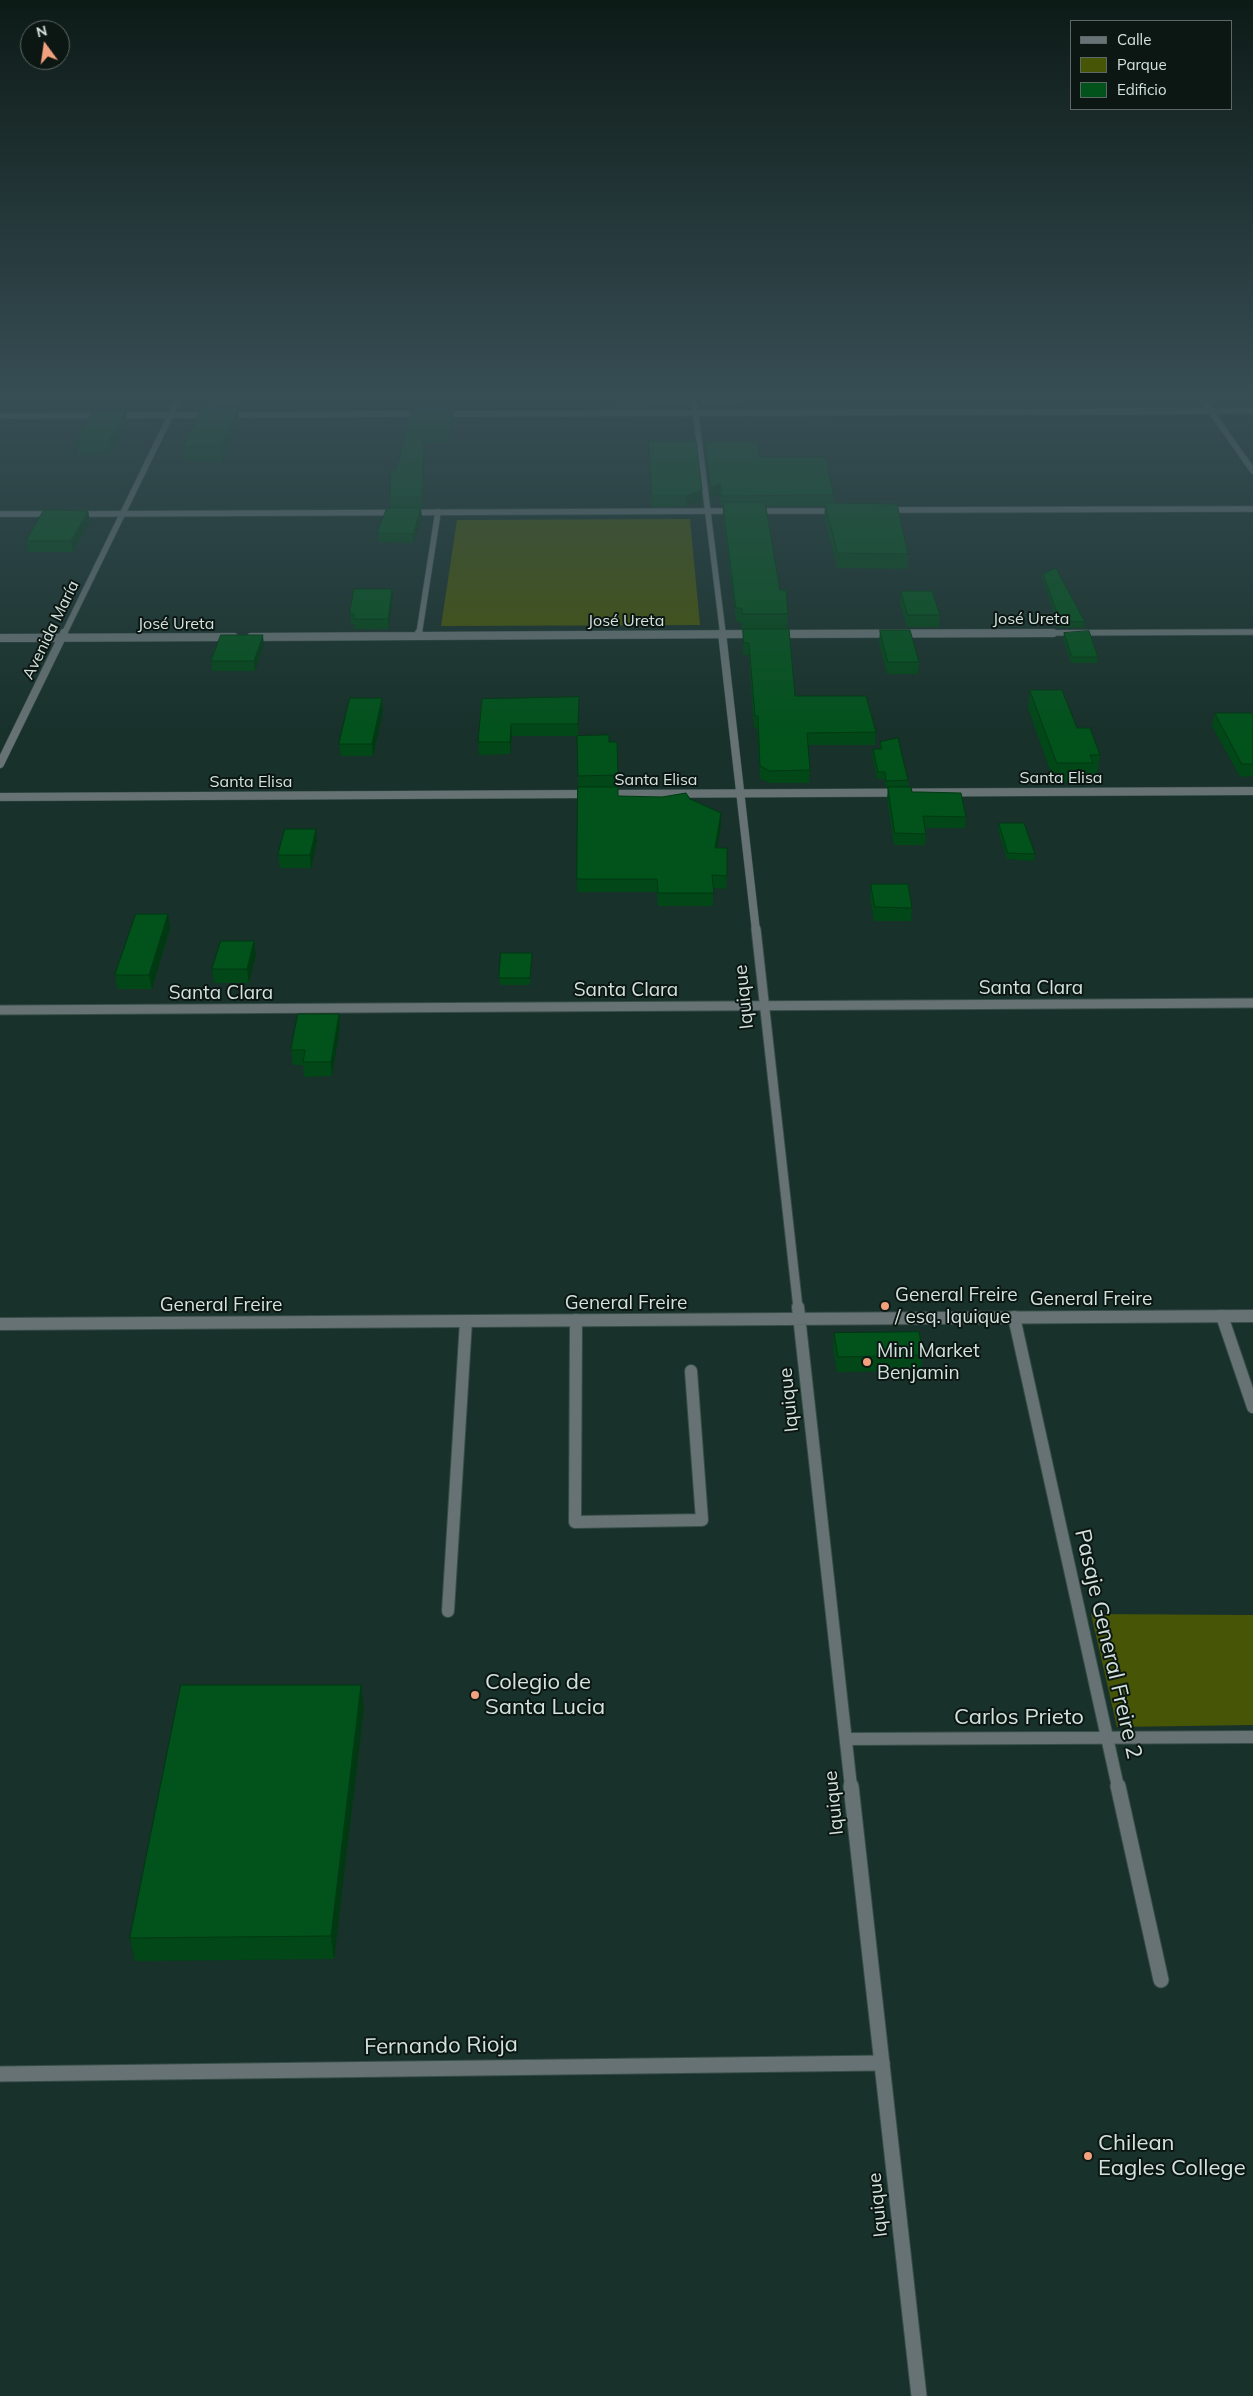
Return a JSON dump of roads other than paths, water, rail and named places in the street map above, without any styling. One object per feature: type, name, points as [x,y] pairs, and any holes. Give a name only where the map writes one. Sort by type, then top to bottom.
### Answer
[{"type":"street","points":[[419,636],[438,512]]},
{"type":"street","points":[[0,514],[488,512]]},
{"type":"street","name":"Iquique","points":[[708,512],[919,2396]]},
{"type":"street","name":"Avenida María","points":[[0,764],[123,514]]},
{"type":"street","name":"José Ureta","points":[[770,634],[1253,632]]},
{"type":"street","name":"José Ureta","points":[[0,638],[760,634]]},
{"type":"street","name":"Santa Elisa","points":[[0,797],[1253,791]]},
{"type":"street","name":"Santa Clara","points":[[0,1010],[1253,1003]]},
{"type":"street","points":[[1222,1316],[1253,1407]]},
{"type":"street","name":"General Freire","points":[[0,1324],[1253,1316]]},
{"type":"street","name":"Pasaje General Freire 2","points":[[1014,1317],[1161,1980]]},
{"type":"street","points":[[576,1320],[575,1522],[702,1520],[690,1372]]},
{"type":"street","points":[[448,1611],[466,1321]]},
{"type":"street","name":"Carlos Prieto","points":[[846,1739],[1253,1737]]},
{"type":"street","name":"Fernando Rioja","points":[[0,2074],[882,2063]]},
{"type":"place","name":"General Freire / esq. Iquique","points":[[885,1306]]},
{"type":"place","name":"Mini Market Benjamin","points":[[867,1362]]},
{"type":"place","name":"Colegio de Santa Lucia","points":[[475,1695]]},
{"type":"place","name":"Chilean Eagles College","points":[[1088,2156]]}]
